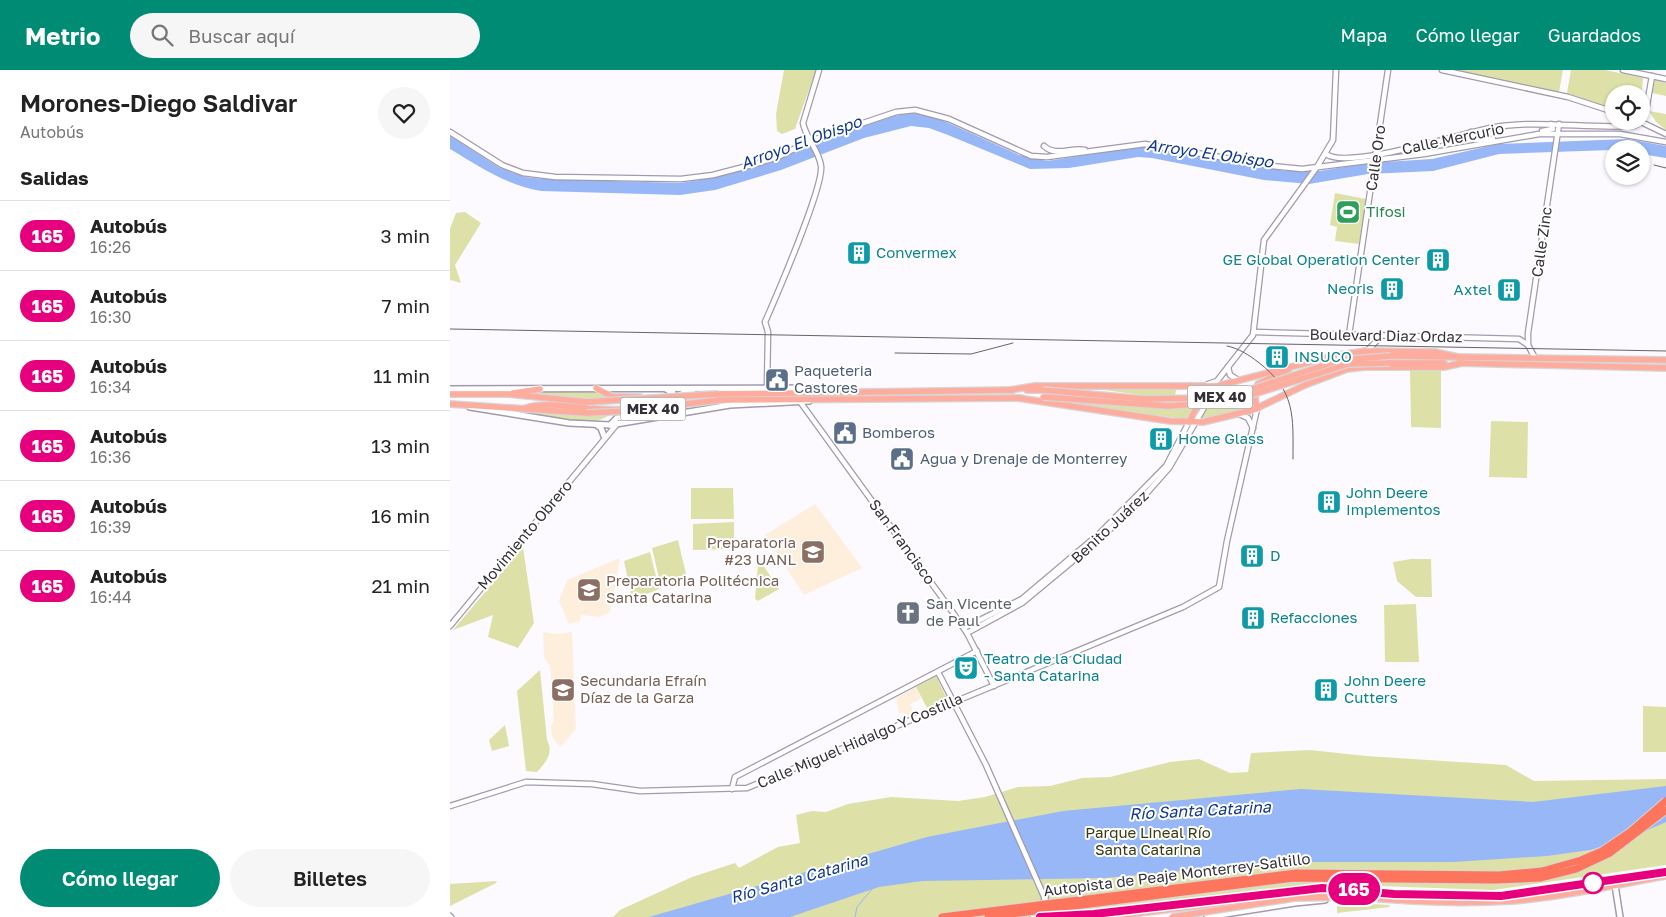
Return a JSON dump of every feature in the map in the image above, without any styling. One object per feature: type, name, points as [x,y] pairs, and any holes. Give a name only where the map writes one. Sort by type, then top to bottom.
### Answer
[{"type":"highway","name":"Autopista de Peaje Monterrey-Saltillo","points":[[942,917],[1288,874],[1326,872],[1499,875],[1542,871],[1574,863],[1602,851],[1630,832],[1666,801]]},
{"type":"highway","name":"Autopista de Peaje Monterrey-Saltillo","points":[[988,917],[1294,878],[1494,880],[1540,878],[1571,870],[1596,860],[1622,845],[1666,810]]},
{"type":"main road","points":[[1010,390],[1035,386],[1216,386],[1294,366],[1366,351],[1435,352],[1458,357]]},
{"type":"main road","name":"MEX 40","points":[[450,394],[504,394],[587,402],[851,391],[1043,390],[1152,400],[1212,398],[1249,390],[1340,360],[1458,357],[1666,360]]},
{"type":"main road","name":"MEX 40","points":[[450,404],[587,413],[628,411],[718,397],[1043,397],[1168,406],[1205,404],[1251,395],[1348,364],[1391,359],[1462,364],[1666,368]]},
{"type":"main road","points":[[1018,398],[1192,422],[1214,421],[1257,409],[1305,385],[1354,368],[1444,367],[1462,364]]},
{"type":"main road","points":[[1294,366],[1290,372],[1290,380],[1297,386],[1305,385]]},
{"type":"main road","points":[[1257,409],[1255,395],[1258,384],[1294,366]]},
{"type":"main road","points":[[1191,386],[1197,392],[1199,399],[1192,422]]},
{"type":"main road","points":[[596,388],[615,398],[640,397],[642,404],[640,410],[633,417],[617,418],[610,425]]},
{"type":"main road","points":[[660,388],[670,391],[675,396],[676,405],[672,415]]},
{"type":"main road","points":[[526,408],[536,405],[640,410],[701,388]]},
{"type":"main road","points":[[701,388],[694,391],[690,399],[695,408],[706,409]]},
{"type":"main road","points":[[450,389],[824,388],[851,391]]},
{"type":"main road","points":[[504,394],[540,389]]},
{"type":"main road","points":[[460,404],[521,416],[610,425],[706,409],[751,404],[801,403],[822,398]]},
{"type":"main road","points":[[640,410],[648,420]]},
{"type":"main road","points":[[596,425],[601,428],[604,436]]},
{"type":"main road","points":[[1108,917],[1302,893],[1455,897],[1501,896],[1666,872]]},
{"type":"main road","points":[[1207,917],[1294,903],[1371,895],[1493,902],[1666,876]]},
{"type":"main road","points":[[1614,885],[1620,917]]},
{"type":"main road","points":[[1040,917],[1120,911],[1309,888],[1363,890],[1371,895]]},
{"type":"main road","points":[[1173,904],[1173,917],[1295,898],[1360,895]]},
{"type":"main road","points":[[1034,917],[1043,908],[1045,899],[1064,913],[1076,915]]},
{"type":"main road","points":[[1154,906],[1157,917]]},
{"type":"main road","points":[[1139,908],[1139,917]]},
{"type":"main road","points":[[1120,911],[1128,917]]},
{"type":"street","points":[[767,388],[768,332],[765,322],[818,184],[821,170],[819,157],[804,130],[803,118],[819,70]]},
{"type":"street","points":[[1169,387],[1212,384],[1228,368],[1254,332],[1264,240],[1326,154],[1334,134],[1333,94],[1336,70]]},
{"type":"street","name":"Calle Oro","points":[[1350,335],[1388,70]]},
{"type":"street","points":[[1442,70],[1568,97],[1605,109]]},
{"type":"street","points":[[1623,70],[1666,80]]},
{"type":"street","points":[[1650,88],[1652,76]]},
{"type":"street","points":[[450,132],[511,170],[555,177],[702,177],[773,158],[811,141],[896,112],[915,110],[938,115],[1031,156],[1047,157],[1145,144],[1272,166],[1318,167],[1375,158]]},
{"type":"street","points":[[1389,155],[1454,150],[1497,140],[1539,134],[1553,130],[1551,124]]},
{"type":"street","name":"Calle Mercurio","points":[[1326,154],[1337,159],[1375,158],[1471,132],[1505,126],[1551,124],[1605,125]]},
{"type":"street","name":"Calle Zinc","points":[[1535,358],[1528,345],[1528,333],[1559,124]]},
{"type":"street","points":[[1650,126],[1666,134]]},
{"type":"street","points":[[1471,132],[1475,140],[1497,140]]},
{"type":"street","points":[[1539,134],[1620,134],[1666,142]]},
{"type":"street","points":[[1044,146],[1053,152],[1076,149],[1087,151]]},
{"type":"street","name":"Boulevard Diaz Ordaz","points":[[1254,332],[1519,339]]},
{"type":"street","points":[[1528,333],[1519,339],[1528,345]]},
{"type":"street","points":[[1362,335],[1368,337],[1374,344]]},
{"type":"street","points":[[1366,351],[1371,349],[1382,335]]},
{"type":"street","points":[[1228,368],[1230,375],[1239,380]]},
{"type":"street","name":"Benito Juárez","points":[[965,630],[1022,603],[1104,535],[1154,482],[1166,466],[1192,422],[1228,368]]},
{"type":"street","name":"San Francisco","points":[[801,403],[965,630],[994,686]]},
{"type":"street","name":"Calle Miguel Hidalgo Y Costilla","points":[[450,806],[526,782],[592,784],[640,791],[732,789],[763,783],[1177,610],[1218,588],[1257,409]]},
{"type":"street","points":[[1239,414],[1250,420],[1253,431]]},
{"type":"street","name":"Movimiento Obrero","points":[[450,626],[617,424]]},
{"type":"street","name":"Movimiento Obrero","points":[[600,445],[610,425]]},
{"type":"street","name":"Benito Juárez","points":[[965,630],[1015,603],[1099,534],[1154,482]]},
{"type":"street","points":[[732,789],[735,778],[977,651]]},
{"type":"street","points":[[938,672],[1000,795],[1053,917]]},
{"type":"shaded area","name":"Preparatoria #23 UANL","points":[[815,504],[862,568],[804,595],[765,535]]},
{"type":"shaded area","name":"Preparatoria Politécnica Santa Catarina","points":[[620,558],[610,612],[599,617],[581,615],[580,621],[569,624],[559,601],[567,580]]},
{"type":"shaded area","name":"Secundaria Efraín Díaz de la Garza","points":[[543,632],[557,634],[572,632],[576,729],[560,747],[552,736],[551,726],[554,721],[550,666],[544,657]]},
{"type":"shaded area","points":[[916,687],[921,699],[910,704],[913,711],[909,713],[910,716],[905,717],[903,712],[899,714],[896,698]]},
{"type":"green space","points":[[784,70],[816,70],[795,129],[782,134],[777,131],[776,114]]},
{"type":"green space","points":[[1456,70],[1563,70],[1559,92]]},
{"type":"green space","points":[[1571,70],[1605,70],[1643,78],[1642,85],[1605,85],[1605,106],[1567,93]]},
{"type":"green space","points":[[1655,80],[1666,83],[1666,96],[1652,93]]},
{"type":"green space","points":[[1650,111],[1666,114],[1666,130],[1656,122]]},
{"type":"green space","name":"Tifosi","points":[[1335,193],[1366,199],[1359,244],[1335,241],[1337,227],[1330,225]]},
{"type":"green space","points":[[465,212],[481,223],[455,265],[461,283],[451,280],[450,282],[450,229],[456,213]]},
{"type":"green space","points":[[1441,370],[1441,428],[1411,427],[1410,371]]},
{"type":"green space","points":[[1096,389],[1176,390],[1175,396],[1142,395]]},
{"type":"green space","points":[[544,391],[600,392],[607,396],[579,399],[524,393]]},
{"type":"green space","points":[[1251,397],[1253,406],[1220,417],[1199,420],[1206,407]]},
{"type":"green space","points":[[1034,400],[1151,408],[1194,408],[1186,419]]},
{"type":"green space","points":[[508,411],[608,416],[599,420],[574,422],[544,419]]},
{"type":"green space","points":[[1491,421],[1528,422],[1527,478],[1489,477]]},
{"type":"green space","points":[[691,488],[733,488],[734,519],[691,519]]},
{"type":"green space","points":[[734,522],[734,549],[693,550],[693,524]]},
{"type":"green space","points":[[678,540],[687,578],[661,587],[652,548]]},
{"type":"green space","points":[[523,547],[534,623],[518,648],[488,637],[493,615],[453,630]]},
{"type":"green space","points":[[650,552],[659,589],[632,600],[624,561]]},
{"type":"green space","points":[[1411,559],[1431,559],[1432,597],[1416,597],[1397,581],[1393,562]]},
{"type":"green space","points":[[761,562],[779,589],[758,601],[755,599],[758,564]]},
{"type":"green space","points":[[1416,604],[1419,662],[1385,662],[1384,605]]},
{"type":"green space","points":[[540,670],[547,740],[550,749],[546,761],[537,772],[526,771],[517,691]]},
{"type":"green space","points":[[936,676],[947,699],[927,708],[916,687]]},
{"type":"green space","points":[[1643,706],[1666,707],[1666,752],[1643,752]]},
{"type":"green space","points":[[505,725],[509,746],[492,751],[489,740]]},
{"type":"green space","name":"Parque Lineal Río Santa Catarina","points":[[1310,750],[1366,756],[1506,765],[1534,781],[1666,779],[1666,865],[1493,890],[1349,885],[1260,889],[1158,914],[1132,917],[613,917],[620,910],[692,877],[735,863],[739,868],[778,847],[800,843],[796,815],[812,811],[826,812],[848,804],[891,797],[958,801],[985,797],[1018,787],[1050,786],[1082,778],[1110,777],[1170,762],[1199,759],[1230,773],[1248,772],[1251,753]]},
{"type":"green space","points":[[497,881],[496,883],[450,906],[450,884]]},
{"type":"green space","points":[[1337,902],[1389,905],[1390,907],[1337,913]]},
{"type":"water","points":[[913,113],[931,115],[1019,155],[1047,161],[1139,147],[1154,147],[1285,171],[1320,171],[1369,163],[1432,159],[1498,144],[1627,139],[1633,140],[1605,140],[1605,150],[1499,154],[1433,171],[1368,174],[1309,184],[1264,180],[1152,158],[1138,157],[1069,168],[1030,169],[929,128],[911,126],[864,138],[781,170],[715,190],[680,195],[541,191],[505,180],[450,149],[450,136],[500,168],[525,177],[680,183],[712,178],[778,160],[824,139],[894,116]]},
{"type":"water","points":[[1650,143],[1666,146],[1666,158],[1650,155]]},
{"type":"water","name":"Río Santa Catarina","points":[[1666,786],[1666,822],[1623,841],[1590,850],[1547,856],[1454,862],[1281,862],[1105,878],[922,881],[879,887],[790,917],[649,917],[927,837],[1063,811],[1301,789],[1533,802]]},
{"type":"waterway","points":[[855,917],[857,907],[872,889]]},
{"type":"railway","points":[[1654,165],[1666,168]]},
{"type":"railway","points":[[450,329],[1666,351]]},
{"type":"railway","points":[[895,353],[971,354],[1013,343]]},
{"type":"railway","points":[[1227,346],[1255,359],[1279,383],[1286,394],[1292,417],[1293,459]]},
{"type":"bus line","name":"165","points":[[1040,917],[1094,914],[1322,888],[1455,897],[1501,896],[1666,872]]},
{"type":"place","name":"Tifosi","points":[[1348,212]]},
{"type":"place","name":"Convermex","points":[[859,253]]},
{"type":"place","name":"GE Global Operation Center","points":[[1438,260]]},
{"type":"place","name":"Neoris","points":[[1392,289]]},
{"type":"place","name":"Axtel","points":[[1509,290]]},
{"type":"place","name":"INSUCO","points":[[1277,357]]},
{"type":"place","name":"Paqueteria Castores","points":[[777,380]]},
{"type":"place","name":"Bomberos","points":[[845,433]]},
{"type":"place","name":"Home Glass","points":[[1161,439]]},
{"type":"place","name":"Agua y Drenaje de Monterrey","points":[[902,459]]},
{"type":"place","name":"John Deere Implementos","points":[[1329,502]]},
{"type":"place","name":"Preparatoria #23 UANL","points":[[813,552]]},
{"type":"place","name":"D","points":[[1252,556]]},
{"type":"place","name":"Preparatoria Politécnica Santa Catarina","points":[[589,590]]},
{"type":"place","name":"San Vicente de Paul","points":[[908,613]]},
{"type":"place","name":"Refacciones","points":[[1253,618]]},
{"type":"place","name":"Teatro de la Ciudad - Santa Catarina","points":[[966,668]]},
{"type":"place","name":"Secundaria Efraín Díaz de la Garza","points":[[563,690]]},
{"type":"place","name":"John Deere Cutters","points":[[1326,690]]},
{"type":"water label","name":"Arroyo El Obispo","points":[[801,142]]},
{"type":"water label","name":"Arroyo El Obispo","points":[[1210,153]]}]
